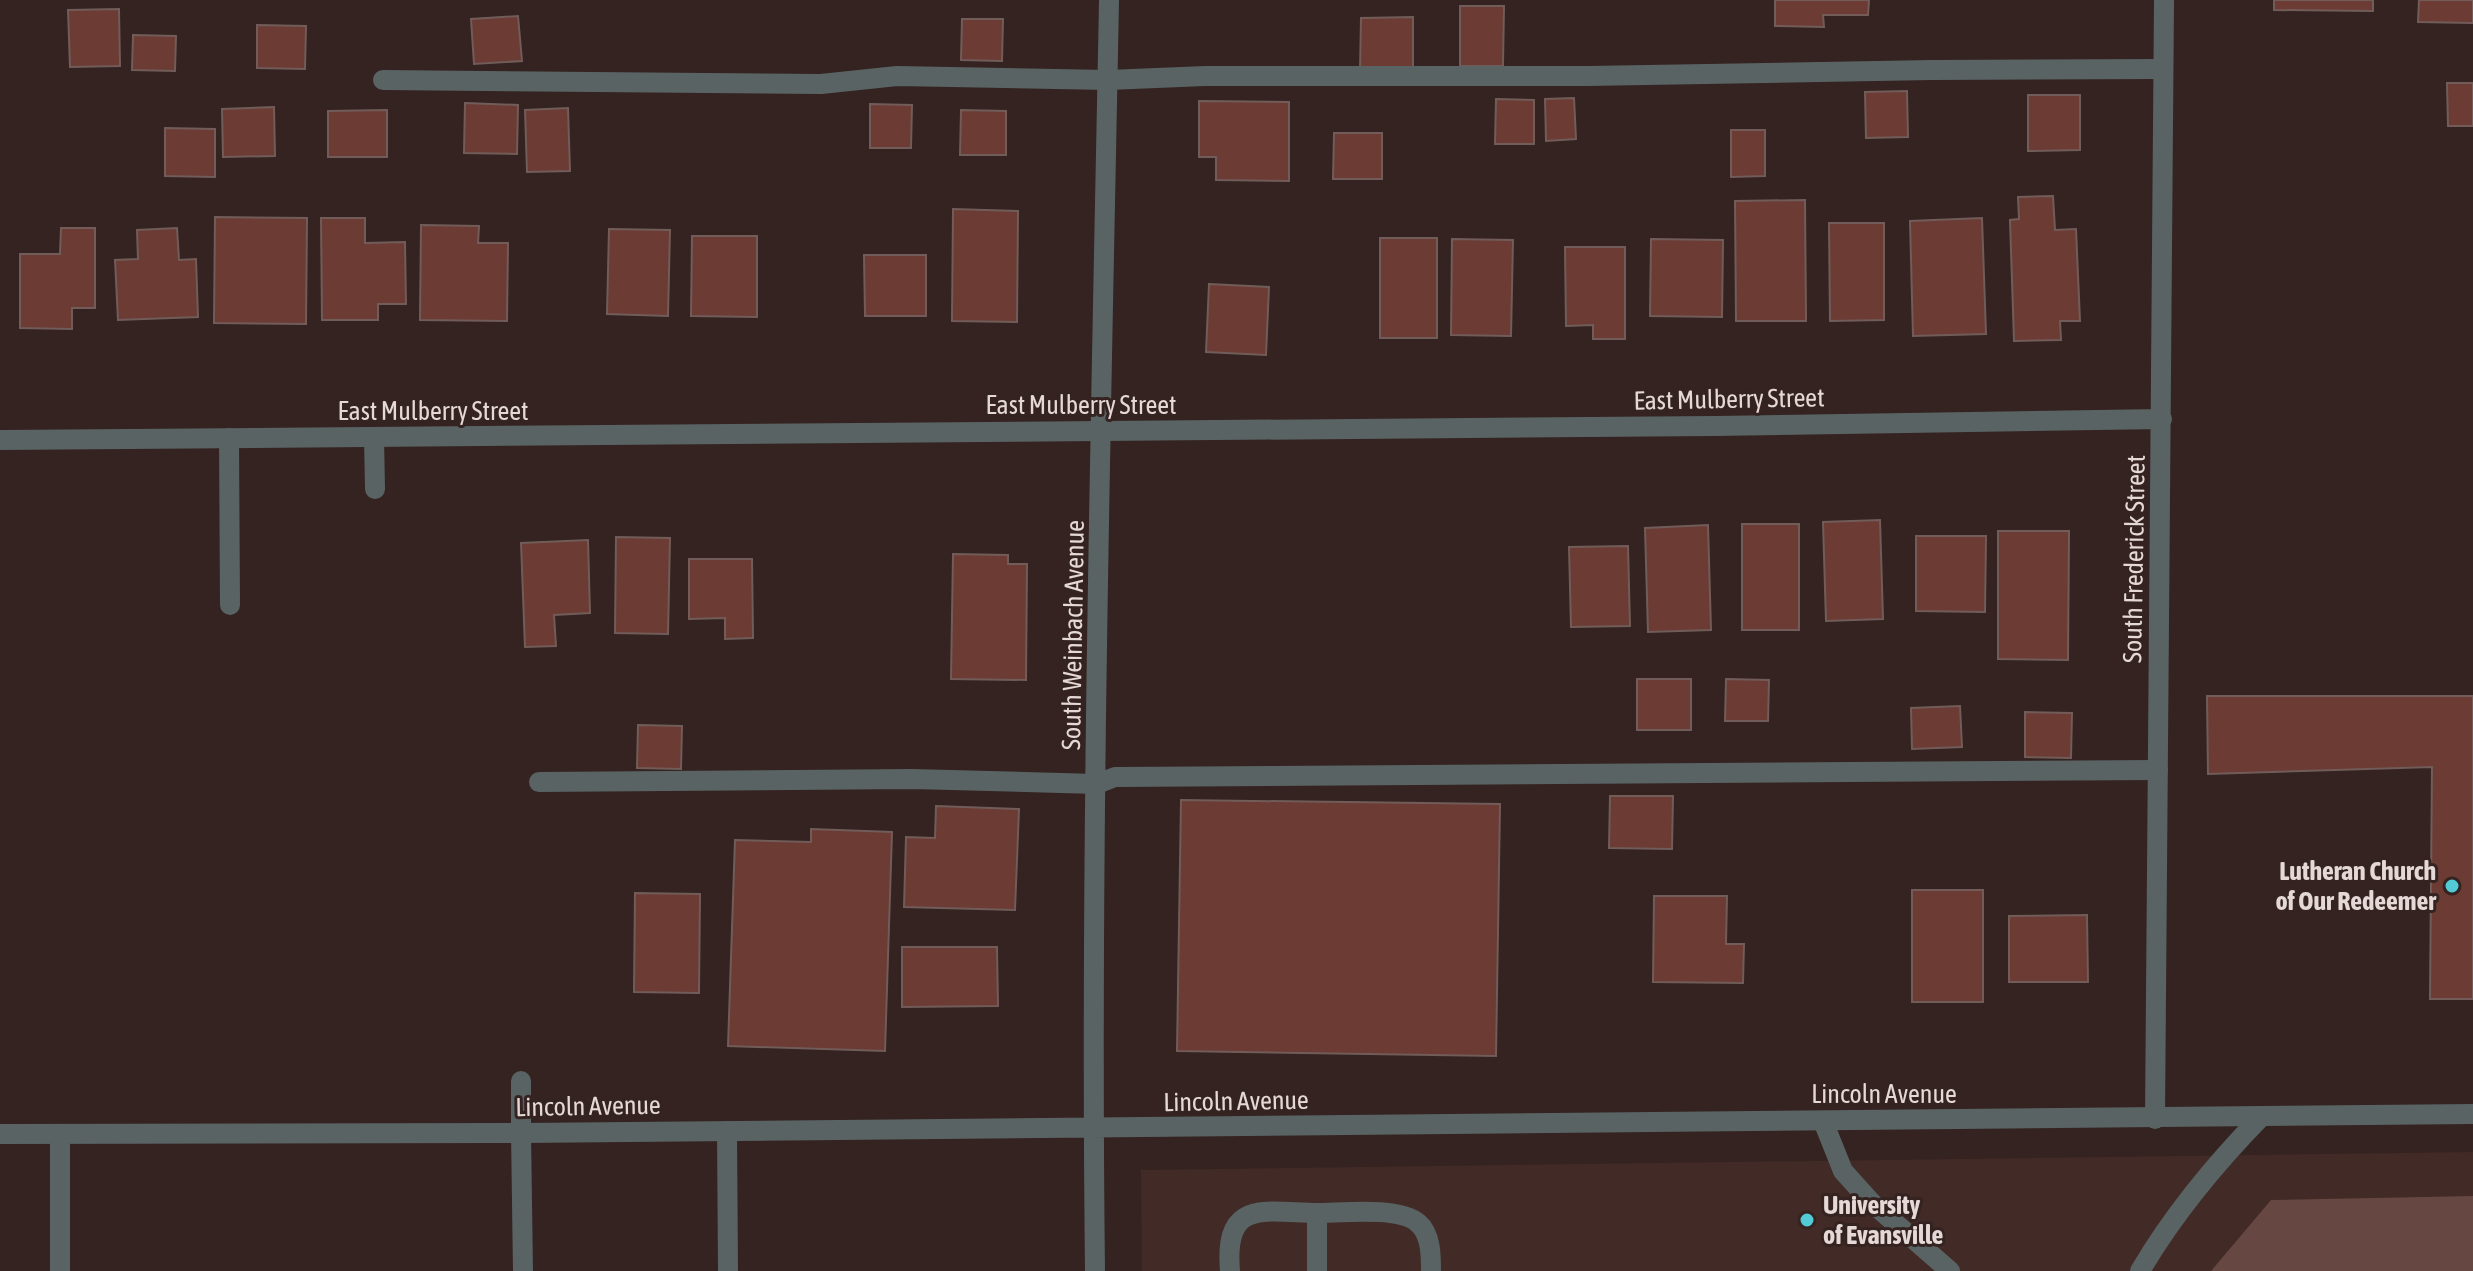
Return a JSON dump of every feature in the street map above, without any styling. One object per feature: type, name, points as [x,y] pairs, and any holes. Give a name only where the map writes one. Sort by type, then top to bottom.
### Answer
[{"type":"street","name":"South Weinbach Avenue","points":[[1095,1271],[1097,784],[1109,0]]},
{"type":"street","name":"South Frederick Street","points":[[2155,1119],[2164,0]]},
{"type":"street","points":[[383,80],[821,84],[897,76],[1108,80],[1205,76],[1587,76],[2163,69]]},
{"type":"street","name":"East Mulberry Street","points":[[0,440],[2162,419]]},
{"type":"street","points":[[374,437],[375,489]]},
{"type":"street","points":[[229,438],[230,605]]},
{"type":"street","points":[[539,782],[912,779],[1097,784],[1115,777],[2158,770]]},
{"type":"street","points":[[521,1081],[523,1271]]},
{"type":"street","name":"Lincoln Avenue","points":[[0,1134],[521,1133],[2473,1114]]},
{"type":"street","points":[[2140,1271],[2198,1188],[2261,1117]]},
{"type":"street","points":[[1823,1121],[1843,1171],[1871,1202],[1950,1271]]},
{"type":"street","points":[[727,1131],[728,1271]]},
{"type":"street","points":[[60,1134],[60,1271]]},
{"type":"street","points":[[1230,1271],[1231,1232],[1245,1216],[1264,1212],[1399,1214],[1418,1222],[1428,1237],[1431,1271]]},
{"type":"street","points":[[1317,1213],[1317,1271]]},
{"type":"shaded area","name":"University of Evansville","points":[[2473,1152],[2473,1271],[1142,1271],[1141,1170]]},
{"type":"shaded area","points":[[2473,1196],[2473,1271],[2211,1271],[2271,1200]]},
{"type":"building","points":[[1775,0],[1869,0],[1868,15],[1823,15],[1824,27],[1775,26]]},
{"type":"building","points":[[2274,0],[2373,0],[2373,11],[2274,10]]},
{"type":"building","points":[[2419,0],[2473,0],[2473,23],[2418,22]]},
{"type":"building","points":[[1460,6],[1504,6],[1503,66],[1460,66]]},
{"type":"building","points":[[119,9],[120,66],[70,67],[68,10]]},
{"type":"building","points":[[518,16],[522,61],[474,64],[471,19]]},
{"type":"building","points":[[1413,17],[1413,70],[1360,70],[1361,18]]},
{"type":"building","points":[[962,19],[1003,19],[1002,61],[961,60]]},
{"type":"building","points":[[257,25],[306,26],[305,69],[257,68]]},
{"type":"building","points":[[133,35],[176,36],[175,71],[132,70]]},
{"type":"building","points":[[2447,83],[2473,83],[2473,126],[2448,126]]},
{"type":"building","points":[[1907,91],[1908,137],[1866,138],[1865,92]]},
{"type":"building","points":[[2028,95],[2080,95],[2080,150],[2028,151]]},
{"type":"building","points":[[1574,98],[1576,139],[1546,141],[1545,99]]},
{"type":"building","points":[[1496,99],[1534,100],[1534,144],[1495,144]]},
{"type":"building","points":[[1199,101],[1289,102],[1289,181],[1216,180],[1216,157],[1199,157]]},
{"type":"building","points":[[465,103],[518,105],[517,154],[464,153]]},
{"type":"building","points":[[870,104],[912,105],[911,148],[870,148]]},
{"type":"building","points":[[274,107],[275,156],[223,157],[222,109]]},
{"type":"building","points":[[568,108],[570,171],[527,172],[525,110]]},
{"type":"building","points":[[387,110],[387,157],[328,157],[328,111]]},
{"type":"building","points":[[961,110],[1006,111],[1006,155],[960,155]]},
{"type":"building","points":[[165,128],[215,129],[215,177],[165,176]]},
{"type":"building","points":[[1731,130],[1765,130],[1765,176],[1731,177]]},
{"type":"building","points":[[1334,133],[1382,133],[1382,179],[1333,179]]},
{"type":"building","points":[[2053,196],[2055,230],[2076,229],[2080,321],[2060,321],[2061,340],[2014,341],[2010,220],[2019,219],[2018,197]]},
{"type":"building","points":[[1805,200],[1806,321],[1736,321],[1735,201]]},
{"type":"building","points":[[953,209],[1018,211],[1017,322],[952,321]]},
{"type":"building","points":[[215,217],[307,218],[306,324],[214,323]]},
{"type":"building","points":[[321,218],[365,218],[365,243],[405,242],[406,304],[378,304],[378,320],[322,320]]},
{"type":"building","points":[[1982,218],[1986,334],[1913,336],[1910,221]]},
{"type":"building","points":[[1829,223],[1884,223],[1884,320],[1830,321]]},
{"type":"building","points":[[421,225],[479,226],[478,243],[508,243],[507,321],[420,320]]},
{"type":"building","points":[[61,228],[95,228],[95,308],[72,308],[72,329],[20,328],[20,254],[60,254]]},
{"type":"building","points":[[177,228],[179,260],[196,259],[198,317],[118,320],[115,260],[138,259],[137,230]]},
{"type":"building","points":[[609,229],[670,230],[668,316],[607,314]]},
{"type":"building","points":[[692,236],[757,236],[757,317],[691,316]]},
{"type":"building","points":[[1380,238],[1437,238],[1437,338],[1380,338]]},
{"type":"building","points":[[1452,239],[1513,240],[1511,336],[1451,335]]},
{"type":"building","points":[[1651,239],[1723,240],[1722,317],[1650,316]]},
{"type":"building","points":[[1565,247],[1625,247],[1625,339],[1593,339],[1593,325],[1566,326]]},
{"type":"building","points":[[864,255],[926,255],[926,316],[865,316]]},
{"type":"building","points":[[1209,284],[1269,287],[1266,355],[1206,352]]},
{"type":"building","points":[[1880,520],[1883,619],[1826,621],[1823,522]]},
{"type":"building","points":[[1742,524],[1799,524],[1799,630],[1742,630]]},
{"type":"building","points":[[1708,525],[1711,630],[1648,632],[1645,528]]},
{"type":"building","points":[[1998,531],[2069,531],[2068,660],[1998,659]]},
{"type":"building","points":[[1916,536],[1986,536],[1985,612],[1916,611]]},
{"type":"building","points":[[616,537],[670,538],[668,634],[615,633]]},
{"type":"building","points":[[588,540],[590,613],[554,615],[556,646],[525,647],[521,543]]},
{"type":"building","points":[[1628,546],[1630,626],[1571,627],[1569,547]]},
{"type":"building","points":[[953,554],[1008,555],[1008,564],[1027,564],[1026,680],[951,679]]},
{"type":"building","points":[[689,559],[752,559],[753,638],[725,639],[725,618],[689,619]]},
{"type":"building","points":[[1637,679],[1691,679],[1691,730],[1637,730]]},
{"type":"building","points":[[1726,679],[1769,680],[1768,721],[1725,721]]},
{"type":"building","name":"Lutheran Church of Our Redeemer","points":[[2207,696],[2473,696],[2473,999],[2430,999],[2432,767],[2208,774]]},
{"type":"building","points":[[1960,706],[1962,747],[1912,749],[1911,708]]},
{"type":"building","points":[[2025,712],[2072,713],[2071,758],[2025,757]]},
{"type":"building","points":[[638,725],[682,726],[681,769],[637,768]]},
{"type":"building","points":[[1610,796],[1673,796],[1672,849],[1609,848]]},
{"type":"building","points":[[1181,800],[1500,804],[1496,1056],[1177,1051]]},
{"type":"building","points":[[936,806],[1019,809],[1015,910],[904,907],[906,837],[935,838]]},
{"type":"building","points":[[811,829],[892,832],[885,1051],[728,1046],[735,840],[811,842]]},
{"type":"building","points":[[1912,890],[1983,890],[1983,1002],[1912,1002]]},
{"type":"building","points":[[635,893],[700,894],[699,993],[634,992]]},
{"type":"building","points":[[1654,896],[1727,896],[1726,944],[1744,944],[1743,983],[1653,982]]},
{"type":"building","points":[[2087,915],[2088,982],[2009,982],[2009,916]]},
{"type":"building","points":[[902,947],[997,947],[998,1006],[902,1007]]},
{"type":"place","name":"Lutheran Church of Our Redeemer","points":[[2452,886]]},
{"type":"place","name":"University of Evansville","points":[[1807,1220]]}]
